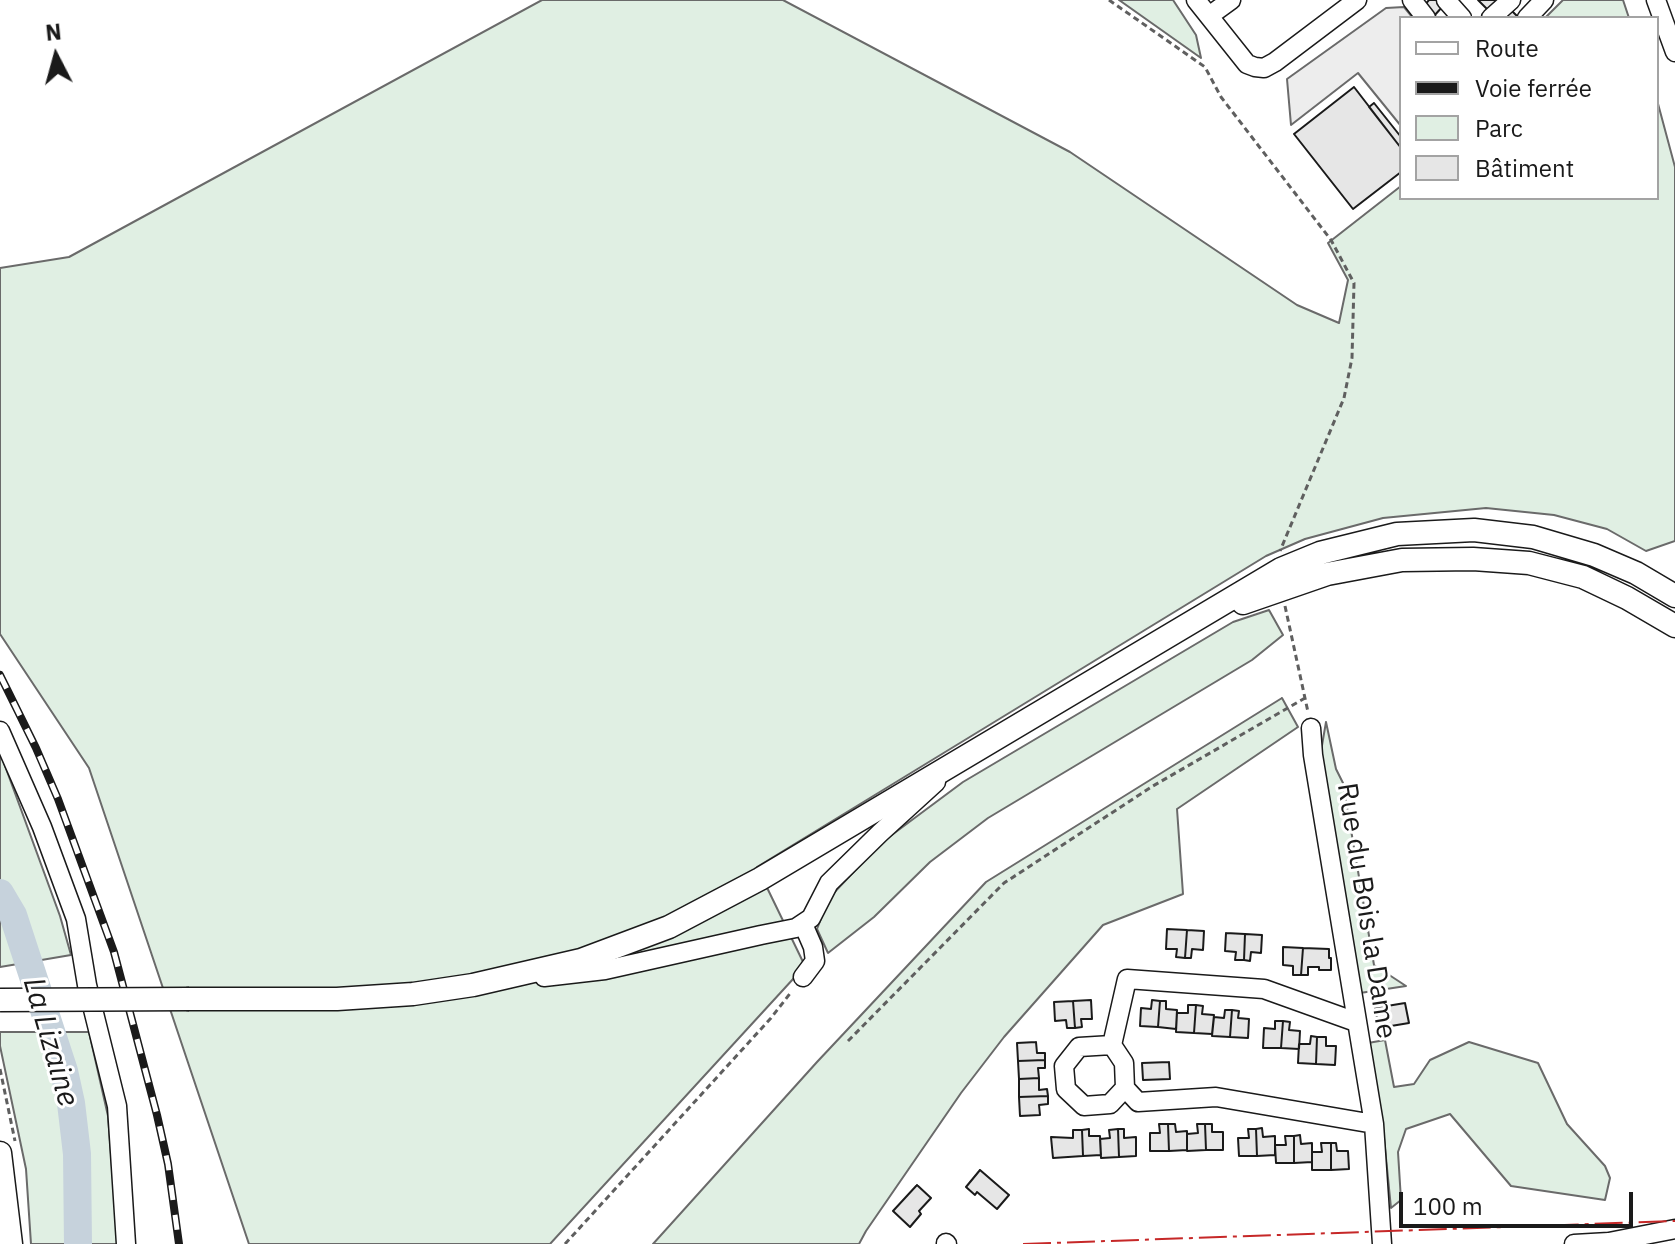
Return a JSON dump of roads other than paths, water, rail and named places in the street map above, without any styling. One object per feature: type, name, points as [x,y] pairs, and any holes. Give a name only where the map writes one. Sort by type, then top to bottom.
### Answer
[{"type":"main road","points":[[0,1000],[337,999],[413,994],[473,985],[581,960],[669,927],[760,879],[1165,638],[1230,608],[1320,553],[1397,534],[1474,530],[1533,537],[1594,555],[1636,573],[1675,596]]},
{"type":"main road","points":[[1281,578],[1327,574],[1402,560],[1473,559],[1529,563],[1583,577],[1675,626]]},
{"type":"main road","points":[[0,1153],[11,1244]]},
{"type":"street","points":[[1196,0],[1247,64],[1264,68],[1357,0]]},
{"type":"street","points":[[1209,16],[1231,0]]},
{"type":"street","points":[[1412,0],[1424,16]]},
{"type":"street","points":[[1446,0],[1460,16]]},
{"type":"street","points":[[1454,0],[1471,1]]},
{"type":"street","points":[[1493,16],[1511,0]]},
{"type":"street","points":[[1529,16],[1544,0]]},
{"type":"street","points":[[1656,0],[1675,52]]},
{"type":"street","name":"Rue du Bois la Dame","points":[[1311,728],[1374,1124],[1382,1244]]},
{"type":"street","points":[[0,731],[42,827],[76,919],[87,985],[117,1106],[126,1244]]},
{"type":"street","points":[[473,985],[605,970],[796,928],[811,918],[829,883],[958,763]]},
{"type":"street","points":[[803,924],[813,947],[815,961],[803,977]]},
{"type":"street","points":[[1356,1022],[1264,989],[1127,979],[1112,1045],[1124,1063],[1125,1088],[1138,1102],[1216,1097],[1374,1124]]},
{"type":"street","points":[[1112,1045],[1079,1047],[1064,1066],[1066,1089],[1084,1106],[1110,1104],[1125,1088]]},
{"type":"street","points":[[1574,1244],[1610,1243],[1675,1229]]},
{"type":"waterway","name":"La Lizaine","points":[[0,893],[13,915],[64,1071],[77,1154],[78,1244]]},
{"type":"railway","points":[[0,675],[58,799],[114,952],[168,1164],[179,1244]]}]
